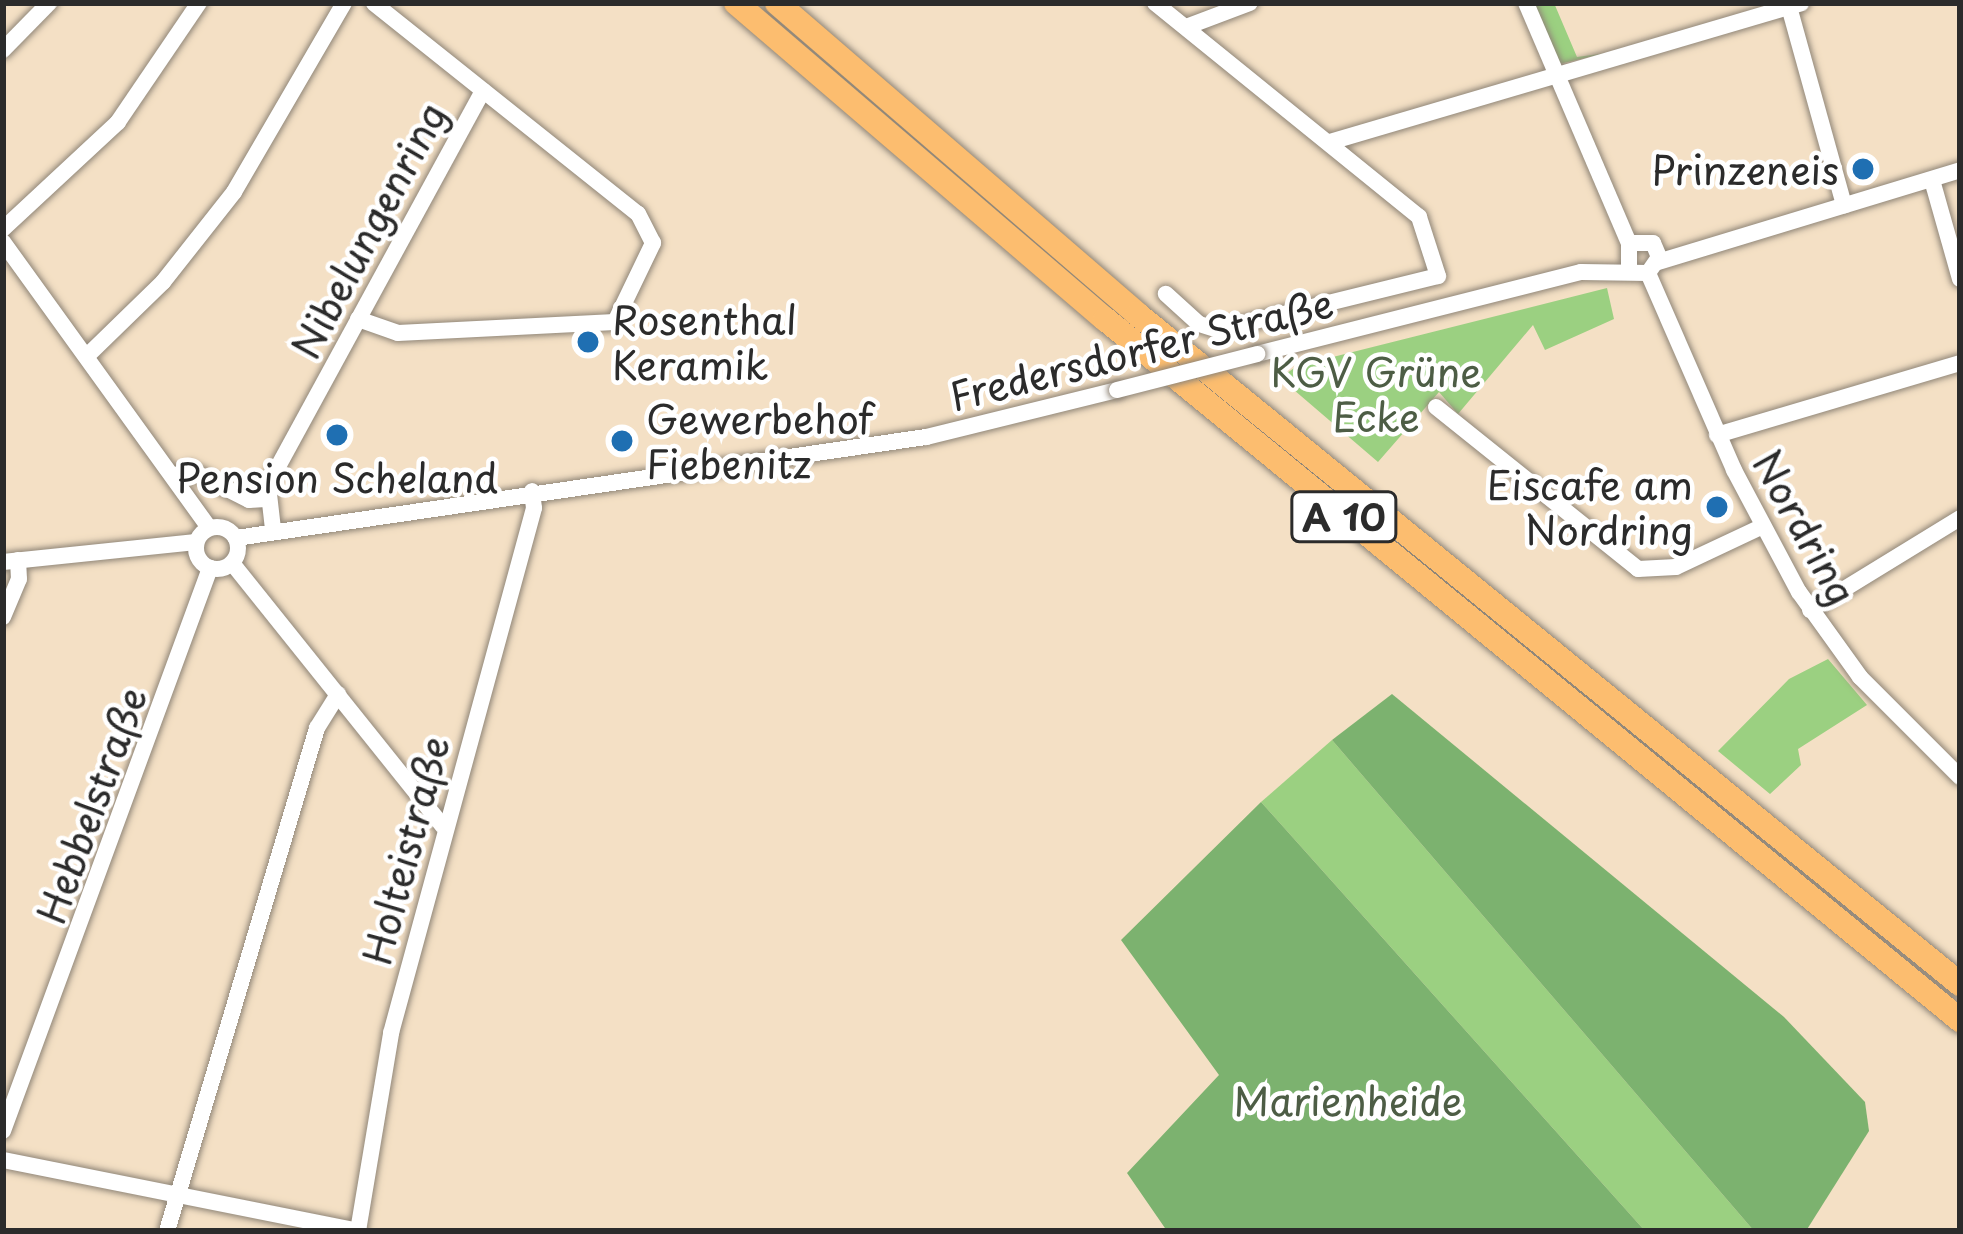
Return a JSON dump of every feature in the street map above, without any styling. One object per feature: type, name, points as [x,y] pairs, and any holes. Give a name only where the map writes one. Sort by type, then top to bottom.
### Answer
[{"type":"highway","name":"A 10","points":[[736,3],[1123,334],[1960,1020]]},
{"type":"highway","name":"A 10","points":[[777,3],[1137,314],[1960,984]]},
{"type":"street","points":[[3,50],[49,3]]},
{"type":"street","points":[[3,229],[118,122],[199,3]]},
{"type":"street","points":[[88,355],[163,282],[234,192],[344,3]]},
{"type":"street","name":"Nibelungenring","points":[[266,499],[483,91],[374,3]]},
{"type":"street","points":[[1155,3],[1424,222],[1438,276],[1218,330],[1199,324],[1166,294]]},
{"type":"street","points":[[1186,27],[1250,3]]},
{"type":"street","points":[[1526,3],[1630,251],[1654,261],[1960,170]]},
{"type":"street","points":[[1330,142],[1792,4],[1844,205]]},
{"type":"street","points":[[358,319],[398,333],[530,328],[615,322],[630,303],[653,243],[650,226],[483,91]]},
{"type":"street","points":[[1932,180],[1960,279]]},
{"type":"street","points":[[3,242],[176,476],[209,528],[236,538],[232,562]]},
{"type":"street","points":[[1630,251],[1654,261]]},
{"type":"street","name":"Fredersdorfer Straße","points":[[236,538],[532,491],[926,437],[1581,272],[1630,251]]},
{"type":"street","name":"Nordring","points":[[1654,261],[1718,435],[1810,610],[1860,676],[1960,777]]},
{"type":"street","points":[[1718,435],[1960,364]]},
{"type":"street","points":[[1436,407],[1638,569],[1676,567],[1762,526]]},
{"type":"street","points":[[176,476],[190,470],[250,500],[266,499],[273,529]]},
{"type":"street","name":"Holteistraße","points":[[358,1231],[391,1033],[443,826],[534,508],[532,491]]},
{"type":"street","points":[[1810,610],[1960,518]]},
{"type":"street","points":[[201,555],[209,528]]},
{"type":"street","points":[[3,617],[20,579],[10,561],[142,547],[232,562],[443,826]]},
{"type":"street","name":"Hebbelstraße","points":[[3,1131],[201,555]]},
{"type":"street","points":[[167,1231],[316,728],[338,694]]},
{"type":"street","points":[[3,1160],[358,1231]]},
{"type":"green space","points":[[1531,3],[1554,3],[1577,57],[1607,53],[1559,64]]},
{"type":"green space","name":"KGV Grüne Ecke","points":[[1607,288],[1614,319],[1545,350],[1533,325],[1458,414],[1439,392],[1378,462],[1280,378],[1297,366]]},
{"type":"green space","points":[[1828,659],[1867,705],[1798,749],[1801,765],[1770,794],[1718,751],[1789,679]]},
{"type":"green space","points":[[1392,694],[1784,1017],[1865,1102],[1869,1131],[1806,1231],[1754,1231],[1332,740]]},
{"type":"green space","points":[[1332,740],[1754,1231],[1645,1231],[1261,802]]},
{"type":"green space","name":"Marienheide","points":[[1261,802],[1645,1231],[1167,1231],[1127,1173],[1219,1075],[1121,940]]},
{"type":"place","name":"Prinzeneis","points":[[1863,169]]},
{"type":"place","name":"Rosenthal Keramik","points":[[588,342]]},
{"type":"place","name":"Pension Scheland","points":[[337,435]]},
{"type":"place","name":"Gewerbehof Fiebenitz","points":[[622,441]]},
{"type":"place","name":"Eiscafe am Nordring","points":[[1717,507]]}]
